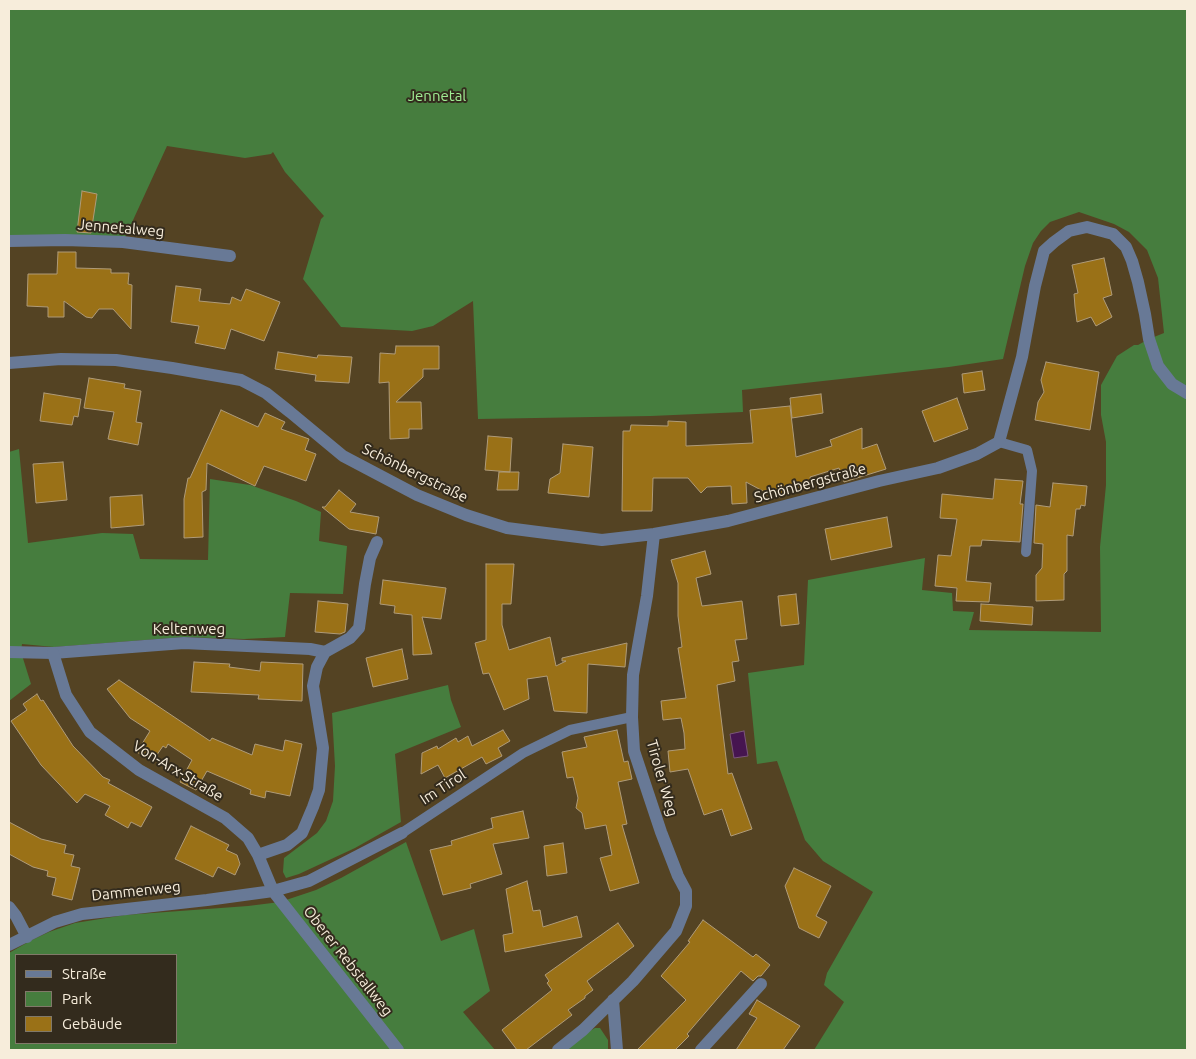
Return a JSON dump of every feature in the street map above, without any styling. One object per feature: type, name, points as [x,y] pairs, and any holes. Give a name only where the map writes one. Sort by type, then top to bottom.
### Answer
[{"type":"street","points":[[999,442],[1022,357],[1035,286],[1044,251],[1069,231],[1086,227],[1113,234],[1126,247],[1138,282],[1149,339],[1158,366],[1172,384],[1187,392]]},
{"type":"street","name":"Jennetalweg","points":[[9,241],[123,242],[230,256]]},
{"type":"street","name":"Schönbergstraße","points":[[9,363],[61,359],[116,360],[241,380],[266,393],[342,456],[417,496],[466,515],[508,528],[602,540],[654,534],[728,521],[879,481],[938,468],[977,454],[999,442]]},
{"type":"street","name":"Tiroler Weg","points":[[558,1050],[583,1030],[633,981],[676,931],[686,906],[686,891],[678,876],[661,832],[634,750],[632,717],[633,675],[654,534]]},
{"type":"street","points":[[258,855],[287,845],[302,833],[319,790],[323,748],[313,686],[317,667],[325,652],[350,638],[359,628],[370,558],[377,542]]},
{"type":"street","name":"Keltenweg","points":[[9,652],[53,653],[184,643],[310,649],[325,652]]},
{"type":"street","name":"Von-Arx-Straße","points":[[53,653],[66,695],[90,732],[139,770],[225,818],[248,838],[258,855],[273,891]]},
{"type":"street","name":"Im Tirol","points":[[273,891],[309,881],[402,833]]},
{"type":"street","name":"Dammenweg","points":[[9,945],[55,922],[82,914],[273,891]]},
{"type":"street","name":"Oberer Rebstallweg","points":[[273,891],[398,1050]]},
{"type":"street","points":[[9,907],[27,937]]},
{"type":"street","points":[[701,1050],[761,984]]},
{"type":"street","points":[[613,1000],[617,1050]]},
{"type":"lane","points":[[999,442],[1027,450],[1032,472],[1026,552]]},
{"type":"lane","name":"Im Tirol","points":[[402,833],[523,754],[570,730],[632,717]]},
{"type":"green space","name":"Jennetal","points":[[9,9],[1187,9],[1187,1050],[814,1050],[844,1002],[824,985],[827,973],[873,892],[823,861],[805,840],[777,761],[757,764],[748,673],[804,665],[808,580],[925,558],[922,590],[952,593],[953,611],[974,612],[969,630],[1101,632],[1100,547],[1106,485],[1106,442],[1101,415],[1101,385],[1117,356],[1134,345],[1164,333],[1158,278],[1147,250],[1129,232],[1114,224],[1079,212],[1050,222],[1041,231],[1033,243],[1025,266],[1003,359],[949,367],[742,390],[743,412],[651,416],[478,419],[473,301],[433,326],[412,331],[341,327],[303,279],[321,219],[324,216],[285,172],[273,152],[271,154],[245,158],[167,146],[123,242],[9,241]]},
{"type":"green space","points":[[19,449],[28,543],[102,533],[133,534],[140,559],[208,560],[210,479],[250,485],[321,512],[319,541],[347,546],[343,594],[290,593],[285,637],[244,639],[184,637],[54,647],[22,644],[21,652],[31,684],[9,701],[9,452]]},
{"type":"green space","points":[[448,685],[451,700],[461,727],[395,754],[401,822],[355,848],[299,874],[286,878],[283,872],[284,858],[317,833],[326,821],[333,801],[335,766],[332,713]]},
{"type":"green space","points":[[406,842],[441,941],[474,929],[490,991],[463,1012],[495,1050],[9,1050],[9,953],[30,941],[75,923],[125,915],[280,902],[316,890]]},
{"type":"green space","points":[[595,1028],[600,1028],[608,1040],[608,1050],[567,1050],[588,1032]]},
{"type":"shaded area","points":[[744,731],[748,756],[734,758],[730,734]]},
{"type":"building","points":[[82,191],[97,194],[91,233],[77,232]]},
{"type":"building","points":[[58,252],[76,252],[76,268],[111,269],[111,273],[129,273],[128,284],[132,285],[131,329],[113,309],[99,309],[92,318],[86,317],[64,301],[64,317],[48,317],[48,307],[27,306],[28,274],[57,274]]},
{"type":"building","points":[[1104,258],[1112,295],[1103,298],[1112,317],[1096,326],[1091,317],[1077,322],[1074,294],[1078,293],[1072,265]]},
{"type":"building","points":[[176,286],[201,289],[199,301],[230,304],[232,297],[241,301],[246,289],[280,302],[264,341],[231,329],[225,349],[195,343],[199,326],[171,322]]},
{"type":"building","points":[[396,346],[439,346],[439,369],[423,369],[423,377],[396,402],[421,402],[422,429],[409,429],[409,438],[390,439],[389,382],[379,383],[380,353],[395,354]]},
{"type":"building","points":[[278,352],[317,358],[318,355],[352,357],[349,383],[315,381],[316,375],[275,369]]},
{"type":"building","points":[[1046,362],[1099,372],[1090,430],[1035,420],[1038,402],[1044,392],[1041,380]]},
{"type":"building","points":[[982,371],[985,390],[964,393],[962,374]]},
{"type":"building","points":[[89,378],[125,384],[124,388],[141,391],[136,422],[142,423],[138,445],[108,439],[114,412],[84,408]]},
{"type":"building","points":[[44,393],[81,399],[78,417],[74,416],[72,425],[40,421]]},
{"type":"building","points":[[821,394],[823,413],[792,418],[790,398]]},
{"type":"building","points":[[957,398],[968,429],[934,442],[922,411]]},
{"type":"building","points":[[790,406],[796,457],[832,446],[830,440],[862,428],[862,449],[877,444],[886,469],[844,482],[839,468],[810,477],[812,487],[776,498],[746,482],[747,503],[732,504],[731,486],[707,487],[701,493],[688,478],[653,478],[652,511],[622,511],[623,431],[630,431],[631,425],[668,426],[668,421],[686,422],[686,446],[753,443],[750,410]]},
{"type":"building","points":[[221,410],[258,427],[265,413],[285,422],[281,429],[309,439],[305,450],[316,454],[306,481],[264,466],[255,486],[207,463],[206,490],[202,492],[203,537],[184,538],[184,499],[188,478],[190,478]]},
{"type":"building","points":[[488,436],[512,438],[510,472],[485,470]]},
{"type":"building","points":[[563,444],[593,447],[589,497],[548,493],[550,479],[560,473]]},
{"type":"building","points":[[63,462],[67,500],[36,503],[33,464]]},
{"type":"building","points":[[499,472],[519,472],[518,490],[497,490]]},
{"type":"building","points":[[995,479],[1023,481],[1020,504],[1023,504],[1020,542],[982,540],[981,546],[970,546],[966,581],[991,583],[989,602],[956,601],[957,588],[935,586],[938,555],[951,556],[957,519],[940,518],[942,494],[993,499]]},
{"type":"building","points":[[1053,483],[1087,486],[1085,506],[1081,505],[1080,509],[1076,509],[1073,536],[1067,535],[1067,571],[1064,574],[1064,600],[1036,601],[1036,575],[1042,568],[1043,544],[1034,543],[1036,505],[1050,507]]},
{"type":"building","points":[[339,490],[356,504],[350,512],[379,517],[376,534],[349,529],[322,507],[325,507]]},
{"type":"building","points":[[142,495],[144,525],[111,528],[110,497]]},
{"type":"building","points":[[887,517],[892,547],[831,560],[825,529]]},
{"type":"building","points":[[705,551],[711,574],[696,578],[702,606],[742,601],[747,639],[735,640],[739,661],[732,662],[735,681],[717,685],[728,774],[732,773],[752,829],[731,836],[722,809],[704,815],[688,769],[670,772],[668,751],[685,749],[684,733],[681,718],[663,720],[661,701],[686,698],[678,648],[682,647],[678,616],[678,583],[671,560]]},
{"type":"building","points":[[486,564],[514,564],[511,604],[502,604],[502,625],[509,650],[550,637],[556,666],[566,661],[562,661],[562,658],[627,643],[625,667],[588,664],[587,713],[554,711],[547,676],[527,679],[529,699],[504,710],[489,673],[483,674],[475,643],[486,640]]},
{"type":"building","points":[[383,580],[446,588],[441,619],[422,617],[432,654],[413,655],[412,615],[394,613],[395,606],[380,604]]},
{"type":"building","points":[[796,594],[799,624],[781,626],[778,596]]},
{"type":"building","points":[[318,601],[348,604],[345,632],[340,634],[315,632]]},
{"type":"building","points":[[981,604],[1033,607],[1032,625],[980,621]]},
{"type":"building","points":[[402,649],[408,679],[373,687],[366,658]]},
{"type":"building","points":[[194,662],[230,664],[229,667],[260,671],[261,662],[303,664],[302,701],[258,699],[259,695],[191,692]]},
{"type":"building","points":[[119,680],[210,741],[212,738],[252,755],[255,744],[283,751],[285,740],[302,744],[290,796],[266,791],[265,798],[250,794],[251,790],[207,771],[196,790],[180,782],[192,760],[168,744],[166,748],[163,746],[152,762],[137,752],[150,731],[130,718],[107,689]]},
{"type":"building","points":[[37,694],[41,701],[43,700],[73,746],[103,777],[110,780],[108,783],[152,807],[141,827],[131,822],[128,828],[105,815],[110,806],[85,794],[77,803],[41,765],[11,721],[27,710],[23,704]]},
{"type":"building","points":[[503,730],[510,741],[498,748],[502,756],[486,764],[482,757],[445,778],[438,765],[421,774],[422,753],[437,746],[438,749],[456,738],[458,742],[468,736],[472,746]]},
{"type":"building","points":[[617,730],[624,762],[628,761],[632,779],[618,782],[627,824],[622,825],[639,883],[610,891],[600,858],[612,855],[606,825],[585,829],[582,813],[576,808],[578,798],[573,777],[567,778],[562,752],[587,747],[584,737]]},
{"type":"building","points":[[523,811],[529,838],[493,844],[502,874],[470,884],[471,888],[443,895],[430,850],[452,845],[451,841],[493,828],[491,818]]},
{"type":"building","points":[[9,822],[41,839],[66,845],[64,853],[74,855],[71,866],[80,868],[72,900],[52,895],[56,878],[47,876],[48,871],[33,867],[9,854]]},
{"type":"building","points":[[191,826],[229,845],[226,850],[237,855],[240,864],[235,875],[218,867],[213,877],[175,859]]},
{"type":"building","points":[[563,843],[567,873],[547,876],[544,846]]},
{"type":"building","points":[[794,868],[831,886],[816,916],[827,922],[819,938],[799,928],[785,886]]},
{"type":"building","points":[[527,881],[533,911],[540,910],[543,927],[577,916],[582,937],[505,952],[503,935],[513,933],[506,889]]},
{"type":"building","points":[[703,920],[753,957],[756,954],[770,965],[761,976],[758,976],[753,981],[741,971],[687,1034],[689,1036],[675,1050],[637,1050],[686,1000],[661,976],[690,942],[688,941]]},
{"type":"building","points":[[618,923],[634,946],[587,981],[593,990],[568,1010],[572,1015],[526,1050],[517,1050],[502,1030],[552,990],[547,983],[549,981],[545,975]]},
{"type":"building","points":[[757,1000],[800,1026],[783,1050],[736,1050],[757,1018],[749,1014]]}]
